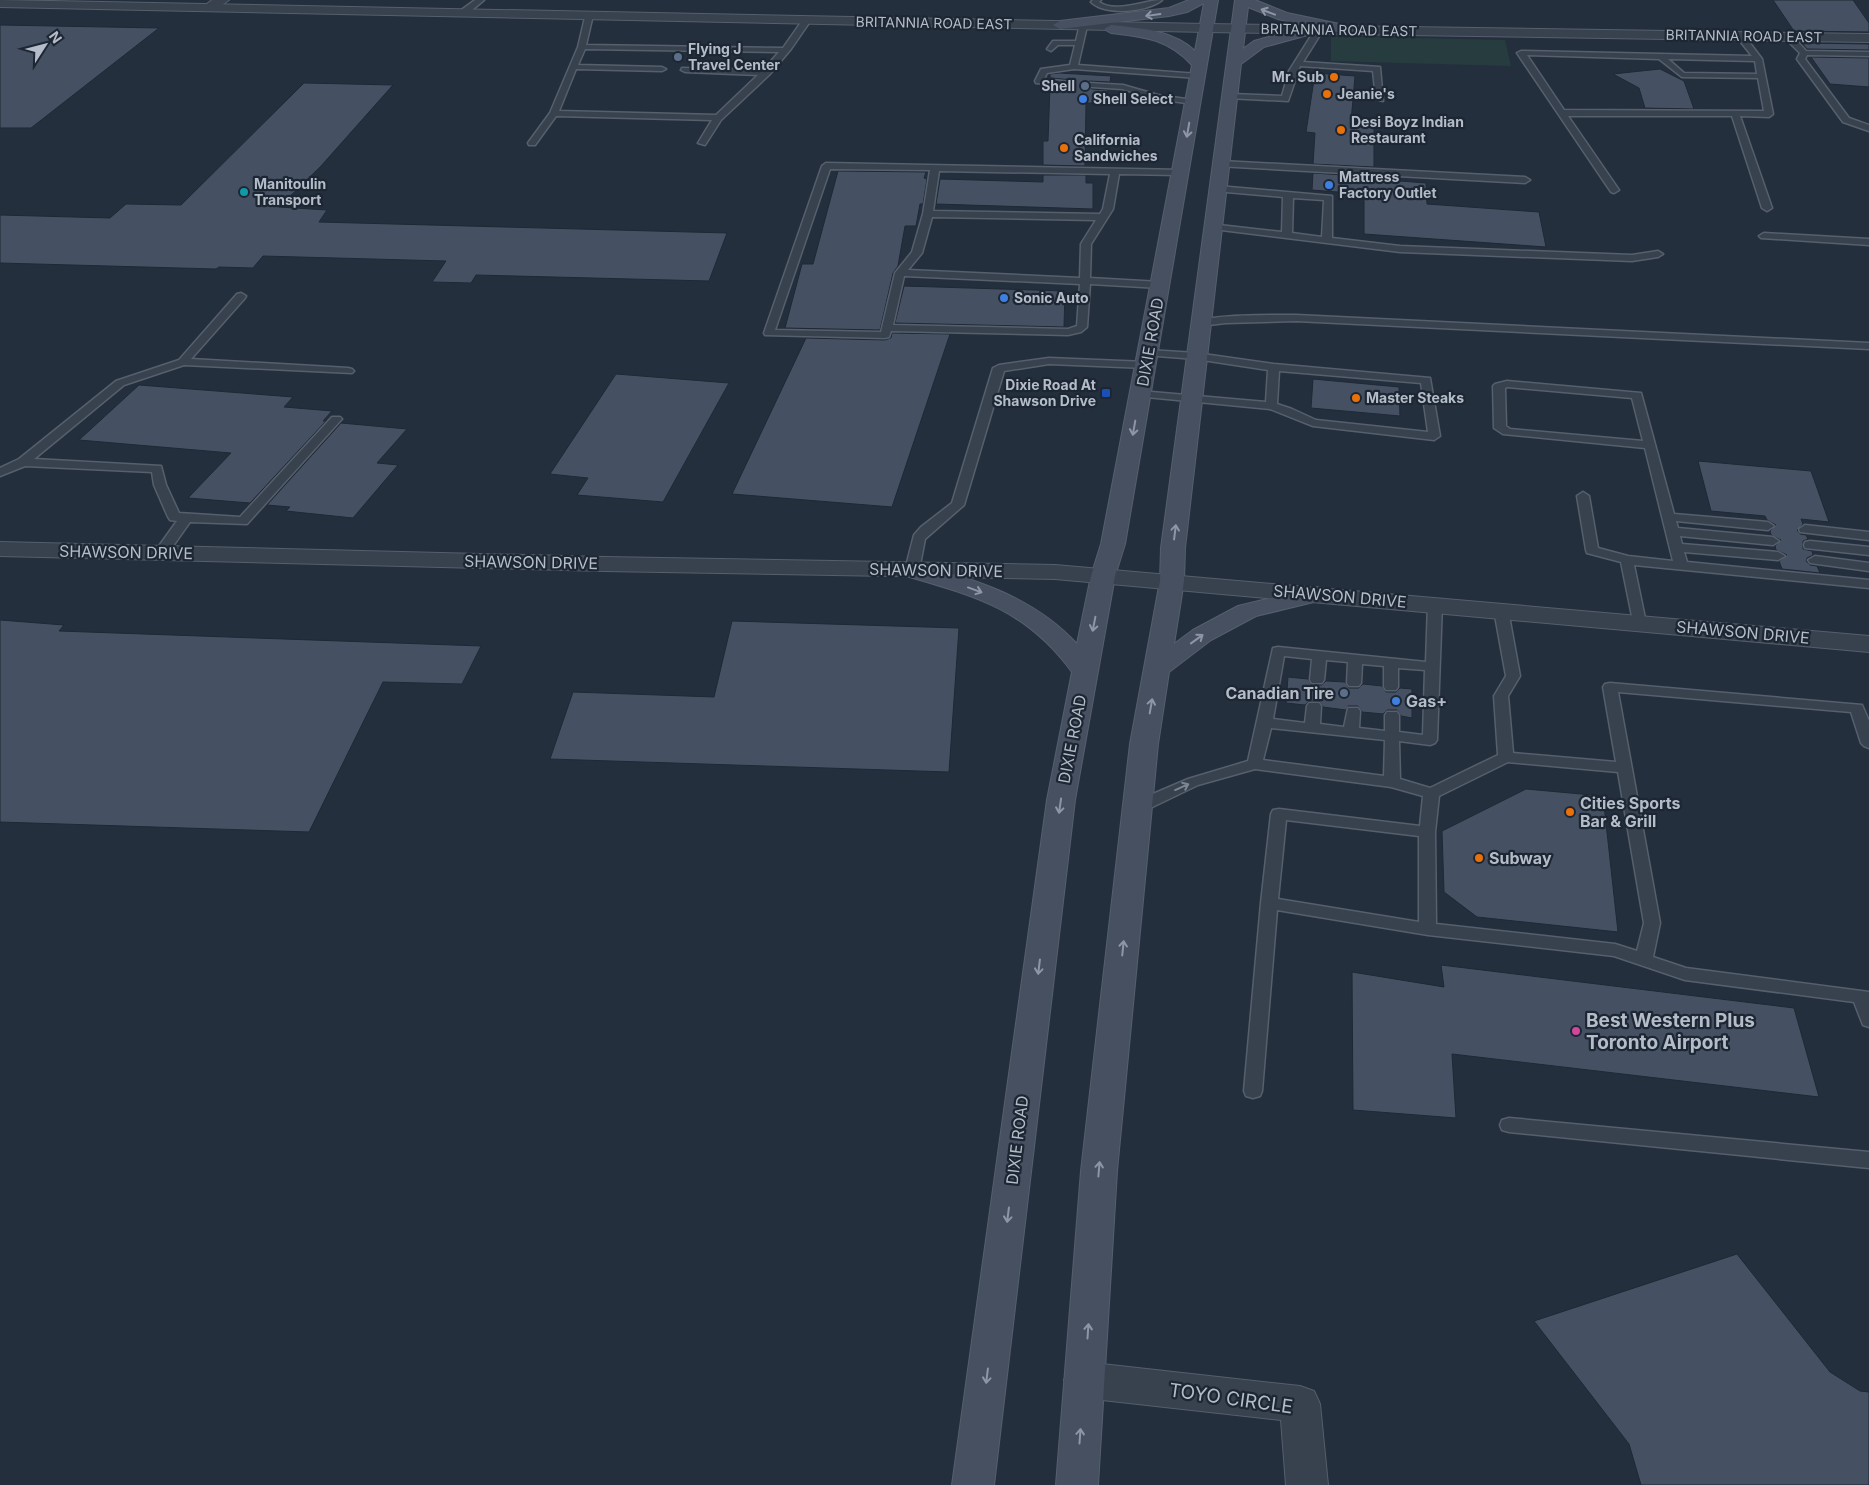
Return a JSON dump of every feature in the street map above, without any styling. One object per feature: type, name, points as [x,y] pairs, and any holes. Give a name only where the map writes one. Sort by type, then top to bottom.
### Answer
[{"type":"main road","points":[[1060,25],[1170,12],[1182,9],[1199,0]]},
{"type":"main road","name":"DIXIE ROAD","points":[[973,1485],[1061,800],[1103,576],[1113,544],[1211,0]]},
{"type":"main road","points":[[1077,1485],[1099,1171],[1144,744],[1172,580],[1173,548],[1238,29],[1244,0],[1263,11],[1278,16],[1349,30]]},
{"type":"main road","points":[[1089,26],[1149,35],[1167,40],[1182,48],[1199,70]]},
{"type":"main road","points":[[1234,62],[1259,44],[1314,30]]},
{"type":"main road","points":[[912,570],[995,597],[1025,610],[1050,629],[1074,655],[1085,672]]},
{"type":"main road","points":[[1158,668],[1202,635],[1247,611],[1317,594]]},
{"type":"street","name":"BRITANNIA ROAD EAST","points":[[0,4],[216,4],[463,12],[1089,26],[1869,38]]},
{"type":"street","name":"SHAWSON DRIVE","points":[[0,549],[604,564],[1055,572],[1172,580],[1869,644]]},
{"type":"street","name":"TOYO CIRCLE","points":[[1084,1380],[1300,1404],[1307,1485]]},
{"type":"lane","points":[[463,12],[480,0]]},
{"type":"lane","points":[[1097,0],[1095,2],[1100,6],[1108,8],[1138,6],[1150,4],[1158,0]]},
{"type":"lane","points":[[1109,0],[1117,4],[1138,6]]},
{"type":"lane","points":[[532,143],[554,113],[582,47],[589,15]]},
{"type":"lane","points":[[702,143],[718,118],[766,73],[806,20]]},
{"type":"lane","points":[[1074,67],[1079,43],[1089,26]]},
{"type":"lane","points":[[1230,96],[1285,99],[1294,71],[1314,30]]},
{"type":"lane","points":[[1562,113],[1769,114],[1758,59],[1740,36]]},
{"type":"lane","points":[[1789,37],[1804,53],[1869,54]]},
{"type":"lane","points":[[1051,49],[1056,43],[1079,43]]},
{"type":"lane","points":[[582,47],[785,50]]},
{"type":"lane","points":[[1614,190],[1521,53],[1758,59]]},
{"type":"lane","points":[[1804,53],[1801,59],[1846,120],[1869,128]]},
{"type":"lane","points":[[1660,56],[1682,75],[1761,76]]},
{"type":"lane","points":[[1047,60],[1046,64],[1032,74],[1039,81],[1057,76],[1074,67],[1105,78],[1143,83],[1193,102]]},
{"type":"lane","points":[[1298,64],[1377,69],[1380,99]]},
{"type":"lane","points":[[573,67],[662,69]]},
{"type":"lane","points":[[684,70],[766,73]]},
{"type":"lane","points":[[1092,84],[1105,78],[1143,83],[1199,70]]},
{"type":"lane","points":[[1038,79],[1044,71],[1070,84]]},
{"type":"lane","points":[[554,113],[718,118]]},
{"type":"lane","points":[[1734,114],[1767,208]]},
{"type":"lane","points":[[1221,164],[1286,172],[1525,180]]},
{"type":"lane","points":[[935,168],[928,214],[918,253],[900,273],[885,335],[769,333],[826,166],[1180,172]]},
{"type":"lane","points":[[887,328],[1059,332],[1077,330],[1082,327],[1086,244],[1108,209],[1115,171]]},
{"type":"lane","points":[[1218,189],[1329,198],[1327,239]]},
{"type":"lane","points":[[1287,234],[1288,195]]},
{"type":"lane","points":[[928,214],[1103,217]]},
{"type":"lane","points":[[1213,226],[1400,249],[1632,258],[1658,254]]},
{"type":"lane","points":[[1764,236],[1869,242]]},
{"type":"lane","points":[[900,273],[1160,284]]},
{"type":"lane","points":[[183,362],[241,296]]},
{"type":"lane","points":[[1200,323],[1226,320],[1296,318],[1869,346]]},
{"type":"lane","points":[[912,570],[919,538],[926,530],[958,506],[999,368],[1049,360],[1147,359],[1196,356],[1274,367],[1426,380],[1434,436],[1314,423],[1288,411],[1271,406],[1140,394]]},
{"type":"lane","points":[[0,472],[23,462],[120,383],[183,362],[348,372]]},
{"type":"lane","points":[[1271,406],[1274,367]]},
{"type":"lane","points":[[1650,446],[1507,432],[1500,428],[1499,386],[1506,384],[1637,395],[1681,565]]},
{"type":"lane","points":[[23,462],[157,469],[160,485],[174,517],[243,521],[336,419]]},
{"type":"lane","points":[[1583,496],[1592,550],[1627,560],[1869,584]]},
{"type":"lane","points":[[1669,517],[1768,526]]},
{"type":"lane","points":[[161,553],[186,518]]},
{"type":"lane","points":[[1805,529],[1869,536]]},
{"type":"lane","points":[[1672,531],[1773,541]]},
{"type":"lane","points":[[1810,545],[1869,552]]},
{"type":"lane","points":[[1677,547],[1778,556]]},
{"type":"lane","points":[[1627,560],[1640,623]]},
{"type":"lane","points":[[1815,560],[1869,566]]},
{"type":"lane","points":[[1265,723],[1430,740],[1435,604]]},
{"type":"lane","points":[[1501,610],[1513,676],[1501,696],[1506,757]]},
{"type":"lane","points":[[1255,764],[1265,723],[1278,652],[1433,667]]},
{"type":"lane","points":[[1317,680],[1319,656]]},
{"type":"lane","points":[[1354,683],[1355,659]]},
{"type":"lane","points":[[1391,663],[1391,687]]},
{"type":"lane","points":[[1644,960],[1652,923],[1610,687],[1857,708],[1869,744]]},
{"type":"lane","points":[[1312,728],[1314,706]]},
{"type":"lane","points":[[1352,732],[1353,710]]},
{"type":"lane","points":[[1392,715],[1392,782]]},
{"type":"lane","points":[[1138,807],[1193,782],[1232,769],[1255,764],[1392,782],[1431,793],[1506,757],[1624,768]]},
{"type":"lane","points":[[1428,929],[1427,832],[1431,793]]},
{"type":"lane","points":[[1253,1091],[1269,903],[1279,814],[1427,832]]},
{"type":"lane","points":[[1269,903],[1428,929],[1615,950],[1685,974],[1865,998],[1869,1020]]},
{"type":"lane","points":[[1509,1125],[1869,1160]]},
{"type":"green space","points":[[1331,36],[1505,40],[1511,66],[1331,61]]},
{"type":"building","points":[[1773,0],[1853,0],[1869,23],[1869,32],[1794,31]]},
{"type":"building","points":[[0,25],[159,28],[31,128],[0,128]]},
{"type":"building","points":[[1802,43],[1869,44],[1869,50],[1807,49]]},
{"type":"building","points":[[1811,57],[1869,58],[1869,87],[1830,84]]},
{"type":"building","points":[[1660,69],[1684,81],[1694,109],[1645,108],[1639,88],[1613,74]]},
{"type":"building","points":[[1315,73],[1355,76],[1351,122],[1359,122],[1359,126],[1374,127],[1374,167],[1313,164],[1315,133],[1306,132]]},
{"type":"building","points":[[1050,74],[1111,76],[1110,82],[1089,81],[1086,84],[1092,89],[1108,90],[1105,103],[1086,103],[1085,166],[1043,165],[1043,141],[1048,141],[1050,86],[1074,88],[1076,86],[1074,80],[1050,78]]},
{"type":"building","name":"Manitoulin Transport","points":[[304,83],[393,85],[321,166],[279,207],[327,210],[319,222],[727,233],[709,281],[476,275],[471,283],[432,282],[446,261],[263,256],[253,268],[219,267],[216,269],[0,263],[0,215],[110,218],[126,204],[181,205]]},
{"type":"building","points":[[838,171],[926,172],[924,178],[927,179],[923,204],[920,204],[916,226],[905,226],[898,266],[893,273],[880,330],[785,328],[802,264],[813,264]]},
{"type":"building","points":[[1313,173],[1426,183],[1427,204],[1539,212],[1546,247],[1364,234],[1364,194],[1312,190]]},
{"type":"building","points":[[1043,175],[1086,175],[1086,183],[1093,183],[1093,209],[936,204],[940,179],[1043,182]]},
{"type":"building","points":[[904,286],[1065,291],[1064,327],[895,323]]},
{"type":"building","points":[[892,333],[950,334],[892,507],[732,494],[806,338],[885,340],[891,338]]},
{"type":"building","points":[[616,374],[729,383],[663,502],[577,495],[588,478],[550,474]]},
{"type":"building","name":"Master Steaks","points":[[1313,379],[1399,387],[1400,416],[1311,408]]},
{"type":"building","points":[[139,385],[293,397],[284,407],[332,411],[323,421],[326,421],[250,503],[188,498],[231,453],[79,440]]},
{"type":"building","points":[[341,423],[407,429],[377,463],[398,465],[353,518],[286,511],[290,507],[267,505]]},
{"type":"building","points":[[1698,461],[1811,471],[1829,522],[1801,519],[1803,524],[1797,530],[1800,534],[1806,535],[1808,539],[1803,541],[1803,549],[1812,551],[1813,555],[1807,558],[1806,561],[1810,565],[1817,566],[1820,573],[1782,569],[1779,561],[1787,555],[1776,550],[1775,546],[1781,540],[1771,535],[1770,531],[1776,525],[1767,520],[1765,516],[1711,511]]},
{"type":"building","points":[[0,620],[64,625],[59,631],[481,646],[462,684],[383,682],[309,832],[0,822]]},
{"type":"building","points":[[732,621],[959,628],[949,772],[550,759],[573,692],[714,697]]},
{"type":"building","points":[[1288,677],[1308,679],[1312,685],[1322,685],[1326,681],[1345,682],[1349,688],[1359,688],[1363,684],[1382,686],[1386,692],[1396,692],[1400,688],[1412,689],[1412,718],[1401,716],[1397,710],[1387,710],[1383,714],[1362,712],[1358,706],[1348,706],[1346,710],[1323,707],[1319,701],[1309,701],[1305,705],[1286,703]]},
{"type":"building","points":[[1526,789],[1603,796],[1618,932],[1477,917],[1444,892],[1442,831]]},
{"type":"building","name":"Best Western Plus Toronto Airport","points":[[1441,965],[1794,1008],[1819,1097],[1452,1054],[1456,1118],[1353,1110],[1352,972],[1444,987]]},
{"type":"building","points":[[1737,1254],[1830,1372],[1860,1391],[1869,1392],[1869,1485],[1641,1485],[1629,1444],[1534,1321]]},
{"type":"place","name":"Flying J Travel Center","points":[[678,57]]},
{"type":"place","name":"Mr. Sub","points":[[1334,77]]},
{"type":"place","name":"Shell","points":[[1085,86]]},
{"type":"place","name":"Jeanie's","points":[[1327,94]]},
{"type":"place","name":"Shell Select","points":[[1083,99]]},
{"type":"place","name":"Desi Boyz Indian Restaurant","points":[[1341,130]]},
{"type":"place","name":"California Sandwiches","points":[[1064,148]]},
{"type":"place","name":"Mattress Factory Outlet","points":[[1329,185]]},
{"type":"place","name":"Manitoulin Transport","points":[[244,192]]},
{"type":"place","name":"Sonic Auto","points":[[1004,298]]},
{"type":"place","name":"Dixie Road At Shawson Drive","points":[[1106,393]]},
{"type":"place","name":"Master Steaks","points":[[1356,398]]},
{"type":"place","name":"Canadian Tire","points":[[1344,693]]},
{"type":"place","name":"Gas+","points":[[1396,701]]},
{"type":"place","name":"Cities Sports Bar & Grill","points":[[1570,812]]},
{"type":"place","name":"Subway","points":[[1479,858]]},
{"type":"place","name":"Best Western Plus Toronto Airport","points":[[1576,1031]]}]
